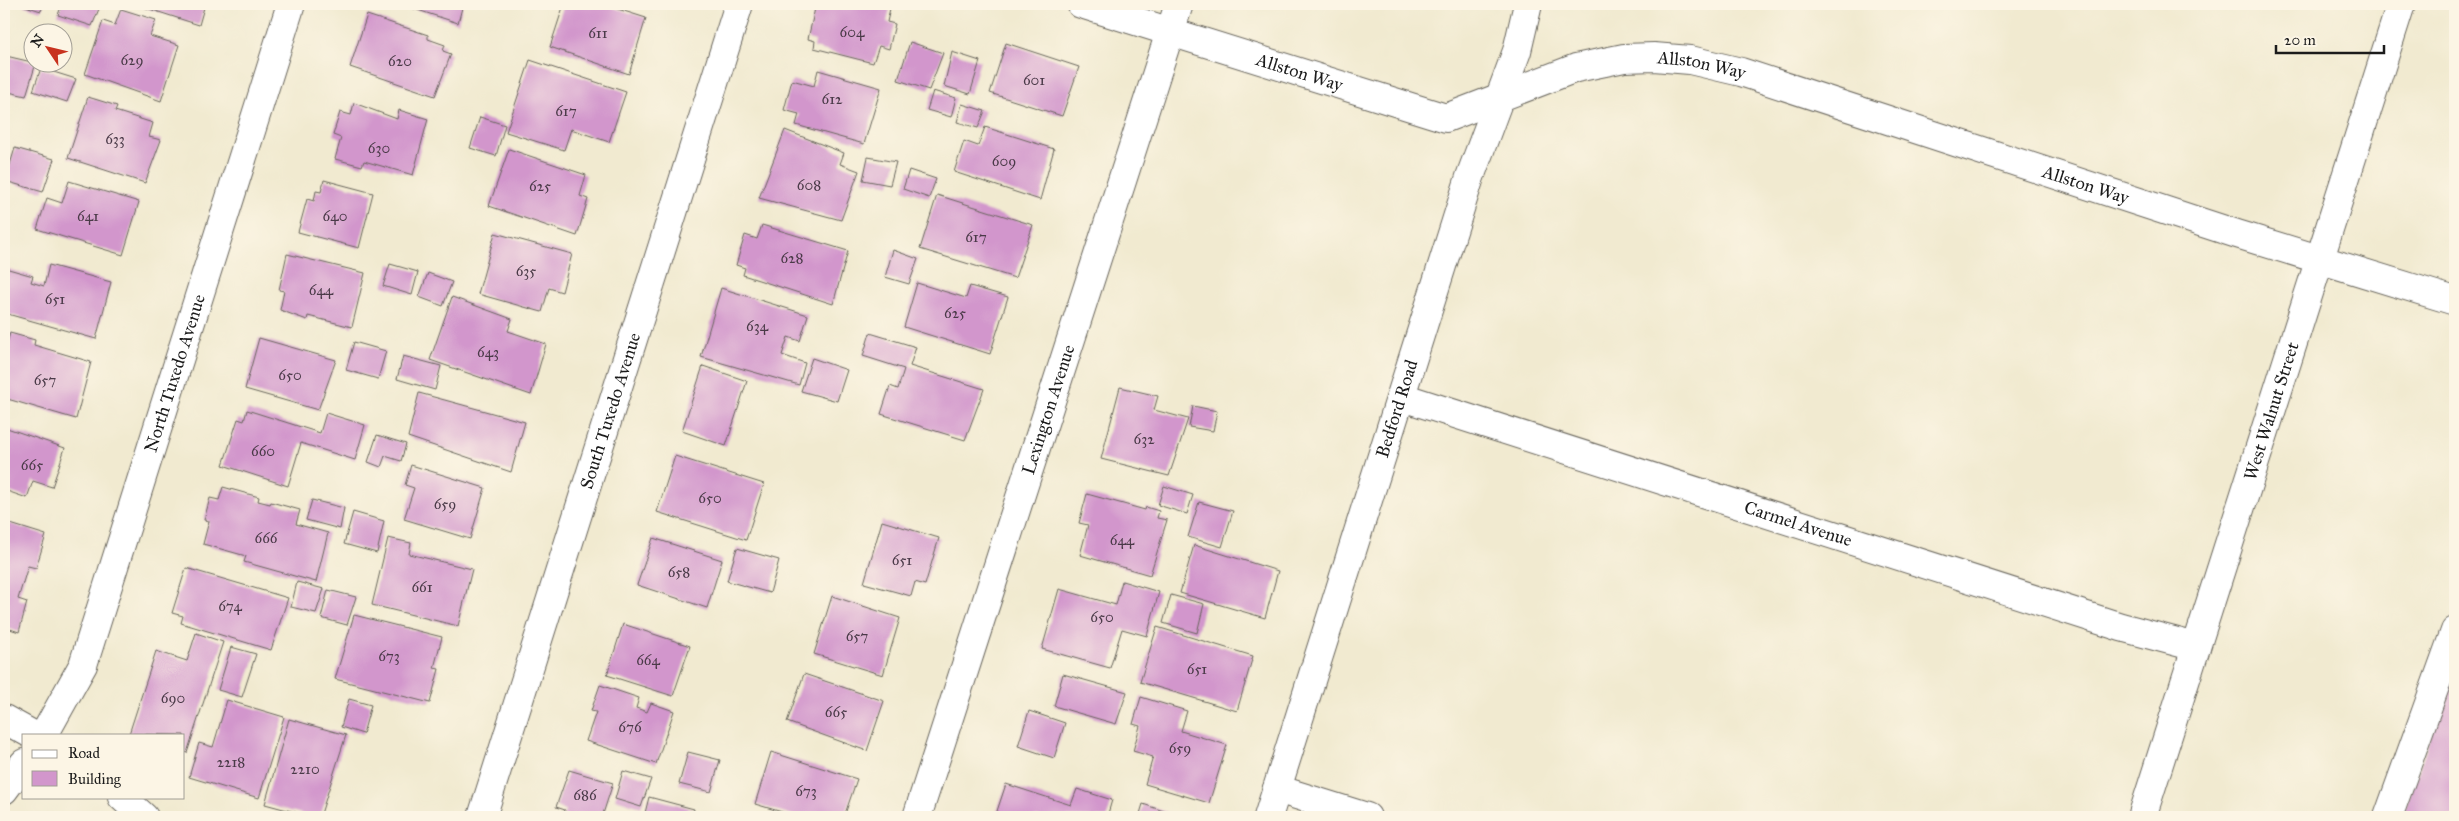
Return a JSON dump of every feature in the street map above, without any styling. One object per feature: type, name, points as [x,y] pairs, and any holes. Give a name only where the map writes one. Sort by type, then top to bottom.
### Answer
[{"type":"street","name":"North Tuxedo Avenue","points":[[45,734],[83,665],[291,4]]},
{"type":"street","name":"South Tuxedo Avenue","points":[[482,817],[739,4]]},
{"type":"street","name":"Allston Way","points":[[1080,4],[1446,118],[1576,68],[1614,60],[1654,57],[1690,60],[1741,72],[2237,234],[2455,301]]},
{"type":"street","name":"Lexington Avenue","points":[[918,817],[1180,4]]},
{"type":"street","name":"Bedford Road","points":[[1268,817],[1470,177],[1518,51],[1528,4]]},
{"type":"street","name":"West Walnut Street","points":[[2142,817],[2401,4]]},
{"type":"street","name":"Carmel Avenue","points":[[1402,397],[2120,627],[2196,647]]},
{"type":"street","points":[[2388,817],[2455,632]]},
{"type":"street","points":[[4,718],[31,734]]},
{"type":"street","points":[[4,790],[22,766]]},
{"type":"street","points":[[1278,789],[1367,817]]},
{"type":"street","points":[[123,798],[144,817]]},
{"type":"building","points":[[19,4],[44,4],[41,11]]},
{"type":"building","points":[[62,4],[101,4],[92,26],[58,15]]},
{"type":"building","points":[[134,4],[205,4],[199,25]]},
{"type":"building","points":[[399,4],[463,4],[458,23]]},
{"type":"building","points":[[564,4],[602,4],[646,18],[629,74],[550,47]]},
{"type":"building","points":[[816,4],[830,7],[831,4],[891,4],[887,22],[895,24],[889,49],[879,46],[873,63],[814,48],[815,41],[808,39]]},
{"type":"building","points":[[121,9],[156,20],[150,36],[179,45],[161,101],[85,74],[103,21],[115,25]]},
{"type":"building","points":[[367,15],[428,35],[428,39],[445,45],[443,51],[451,54],[435,96],[350,67]]},
{"type":"building","points":[[910,42],[943,53],[929,90],[898,80]]},
{"type":"building","points":[[1006,43],[1079,67],[1062,116],[990,93]]},
{"type":"building","points":[[952,52],[980,61],[970,94],[944,86]]},
{"type":"building","points":[[6,56],[22,60],[22,72],[33,72],[26,96],[4,91]]},
{"type":"building","points":[[530,60],[626,92],[609,142],[571,129],[564,150],[506,132]]},
{"type":"building","points":[[818,70],[881,88],[864,144],[796,125],[799,114],[784,110],[792,80],[814,86]]},
{"type":"building","points":[[40,72],[54,72],[76,79],[67,102],[33,91]]},
{"type":"building","points":[[933,91],[956,98],[951,117],[927,110]]},
{"type":"building","points":[[88,97],[117,106],[115,111],[153,123],[149,137],[161,140],[145,183],[68,158]]},
{"type":"building","points":[[354,103],[397,119],[399,110],[428,119],[413,175],[364,161],[362,166],[335,159],[341,138],[333,135],[340,112],[351,115]]},
{"type":"building","points":[[962,104],[985,111],[978,128],[957,122]]},
{"type":"building","points":[[480,117],[505,125],[496,156],[470,148]]},
{"type":"building","points":[[985,127],[1054,149],[1040,200],[954,172],[964,141],[978,146]]},
{"type":"building","points":[[785,130],[844,153],[840,164],[859,171],[841,220],[759,198]]},
{"type":"building","points":[[15,148],[54,159],[43,192],[5,181]]},
{"type":"building","points":[[509,149],[586,175],[580,196],[588,199],[577,236],[489,206]]},
{"type":"building","points":[[868,157],[896,162],[890,185],[863,180]]},
{"type":"building","points":[[909,170],[936,179],[929,198],[903,189]]},
{"type":"building","points":[[324,180],[373,193],[359,248],[298,232],[307,199],[314,201],[316,191],[321,192]]},
{"type":"building","points":[[69,181],[139,202],[123,255],[37,229],[47,198],[62,203]]},
{"type":"building","points":[[937,195],[1033,225],[1015,278],[920,249]]},
{"type":"building","points":[[762,225],[848,251],[833,304],[743,275],[745,268],[736,265],[745,235],[757,239]]},
{"type":"building","points":[[495,233],[572,254],[562,292],[549,288],[542,312],[478,294]]},
{"type":"building","points":[[893,250],[918,259],[909,284],[885,277]]},
{"type":"building","points":[[287,254],[365,273],[352,327],[308,316],[307,320],[280,310],[284,291],[279,290]]},
{"type":"building","points":[[390,264],[418,272],[412,295],[383,286]]},
{"type":"building","points":[[49,265],[111,282],[96,339],[4,313],[5,268],[33,276],[31,282],[44,286]]},
{"type":"building","points":[[428,273],[452,282],[443,306],[419,297]]},
{"type":"building","points":[[917,283],[966,298],[970,286],[1008,297],[990,354],[904,327]]},
{"type":"building","points":[[721,288],[808,315],[800,341],[788,337],[782,355],[805,363],[799,385],[701,357]]},
{"type":"building","points":[[452,297],[512,319],[508,331],[546,344],[531,395],[430,360]]},
{"type":"building","points":[[10,333],[35,340],[34,345],[91,362],[76,419],[4,398],[4,352]]},
{"type":"building","points":[[870,333],[916,347],[910,366],[984,389],[965,440],[881,414],[890,386],[898,389],[904,369],[863,356]]},
{"type":"building","points":[[259,338],[336,360],[318,410],[245,389]]},
{"type":"building","points":[[354,342],[386,351],[378,379],[346,370]]},
{"type":"building","points":[[403,356],[441,366],[435,390],[397,379]]},
{"type":"building","points":[[812,358],[847,370],[837,401],[801,391]]},
{"type":"building","points":[[703,366],[747,381],[726,446],[682,431]]},
{"type":"building","points":[[1120,387],[1158,396],[1154,410],[1188,419],[1169,476],[1101,459]]},
{"type":"building","points":[[419,393],[525,422],[511,472],[408,437]]},
{"type":"building","points":[[1193,406],[1217,411],[1213,431],[1189,427]]},
{"type":"building","points":[[247,410],[320,433],[326,413],[365,425],[355,460],[301,443],[288,486],[223,465],[238,419],[244,421]]},
{"type":"building","points":[[4,427],[65,448],[52,487],[33,481],[27,498],[4,490],[6,462],[4,461]]},
{"type":"building","points":[[377,435],[406,444],[401,461],[385,456],[381,467],[368,462]]},
{"type":"building","points":[[675,456],[764,484],[746,540],[657,512]]},
{"type":"building","points":[[411,465],[485,488],[470,539],[404,519],[414,488],[405,485]]},
{"type":"building","points":[[1164,486],[1193,495],[1187,514],[1158,505]]},
{"type":"building","points":[[223,487],[259,497],[258,501],[270,504],[271,502],[300,510],[296,524],[328,533],[316,582],[244,562],[246,556],[203,544],[209,521],[204,520],[210,498],[219,500]]},
{"type":"building","points":[[1087,494],[1145,510],[1146,507],[1159,511],[1157,518],[1167,520],[1150,575],[1080,555],[1088,525],[1079,523]]},
{"type":"building","points":[[312,500],[344,508],[340,529],[306,520]]},
{"type":"building","points":[[1199,502],[1233,511],[1222,547],[1188,537]]},
{"type":"building","points":[[353,512],[384,521],[377,553],[344,544]]},
{"type":"building","points":[[882,521],[939,538],[925,585],[915,582],[911,596],[864,583]]},
{"type":"building","points":[[4,522],[46,535],[36,568],[28,566],[18,599],[27,602],[19,632],[4,627]]},
{"type":"building","points":[[388,538],[411,543],[409,554],[472,569],[458,626],[372,605]]},
{"type":"building","points":[[653,538],[722,560],[707,608],[637,585]]},
{"type":"building","points":[[1194,545],[1278,571],[1265,618],[1180,593]]},
{"type":"building","points":[[737,548],[779,560],[770,593],[727,581]]},
{"type":"building","points":[[186,568],[288,598],[271,650],[181,623],[183,616],[172,613]]},
{"type":"building","points":[[1122,581],[1159,592],[1147,636],[1122,629],[1110,668],[1042,649],[1059,589],[1116,605]]},
{"type":"building","points":[[297,582],[324,589],[316,613],[291,607]]},
{"type":"building","points":[[328,590],[356,597],[347,625],[321,618]]},
{"type":"building","points":[[1171,595],[1204,604],[1197,633],[1163,623]]},
{"type":"building","points":[[832,596],[900,618],[883,675],[814,654]]},
{"type":"building","points":[[354,615],[442,637],[434,668],[439,669],[430,703],[335,679]]},
{"type":"building","points":[[623,624],[690,646],[673,696],[607,675]]},
{"type":"building","points":[[1157,627],[1253,656],[1237,711],[1140,682]]},
{"type":"building","points":[[196,633],[223,642],[187,753],[185,752],[185,734],[129,734],[156,651],[187,661]]},
{"type":"building","points":[[231,647],[256,654],[242,697],[218,690]]},
{"type":"building","points":[[2455,667],[2455,817],[2402,817]]},
{"type":"building","points":[[804,674],[884,701],[867,751],[787,722]]},
{"type":"building","points":[[1063,674],[1127,692],[1116,724],[1054,706]]},
{"type":"building","points":[[600,685],[639,698],[636,708],[647,712],[651,703],[674,711],[656,764],[586,741],[596,712],[591,711]]},
{"type":"building","points":[[1141,697],[1187,711],[1181,731],[1227,745],[1209,803],[1145,784],[1153,757],[1133,751],[1140,726],[1133,724]]},
{"type":"building","points":[[349,699],[371,705],[363,734],[341,727]]},
{"type":"building","points":[[227,700],[284,717],[259,798],[189,777],[199,743],[213,747]]},
{"type":"building","points":[[1029,711],[1065,723],[1054,758],[1018,746]]},
{"type":"building","points":[[289,719],[346,735],[320,817],[313,817],[265,804]]},
{"type":"building","points":[[688,752],[720,760],[711,792],[679,784]]},
{"type":"building","points":[[771,752],[857,779],[844,817],[799,817],[755,804]]},
{"type":"building","points":[[569,770],[613,783],[602,817],[563,817],[565,810],[556,807]]},
{"type":"building","points":[[623,771],[651,779],[641,807],[615,799]]},
{"type":"building","points":[[1006,784],[1071,805],[1077,789],[1112,800],[1107,817],[995,817]]},
{"type":"building","points":[[649,797],[694,809],[692,817],[644,817]]},
{"type":"building","points":[[1143,804],[1181,817],[1139,817]]}]
